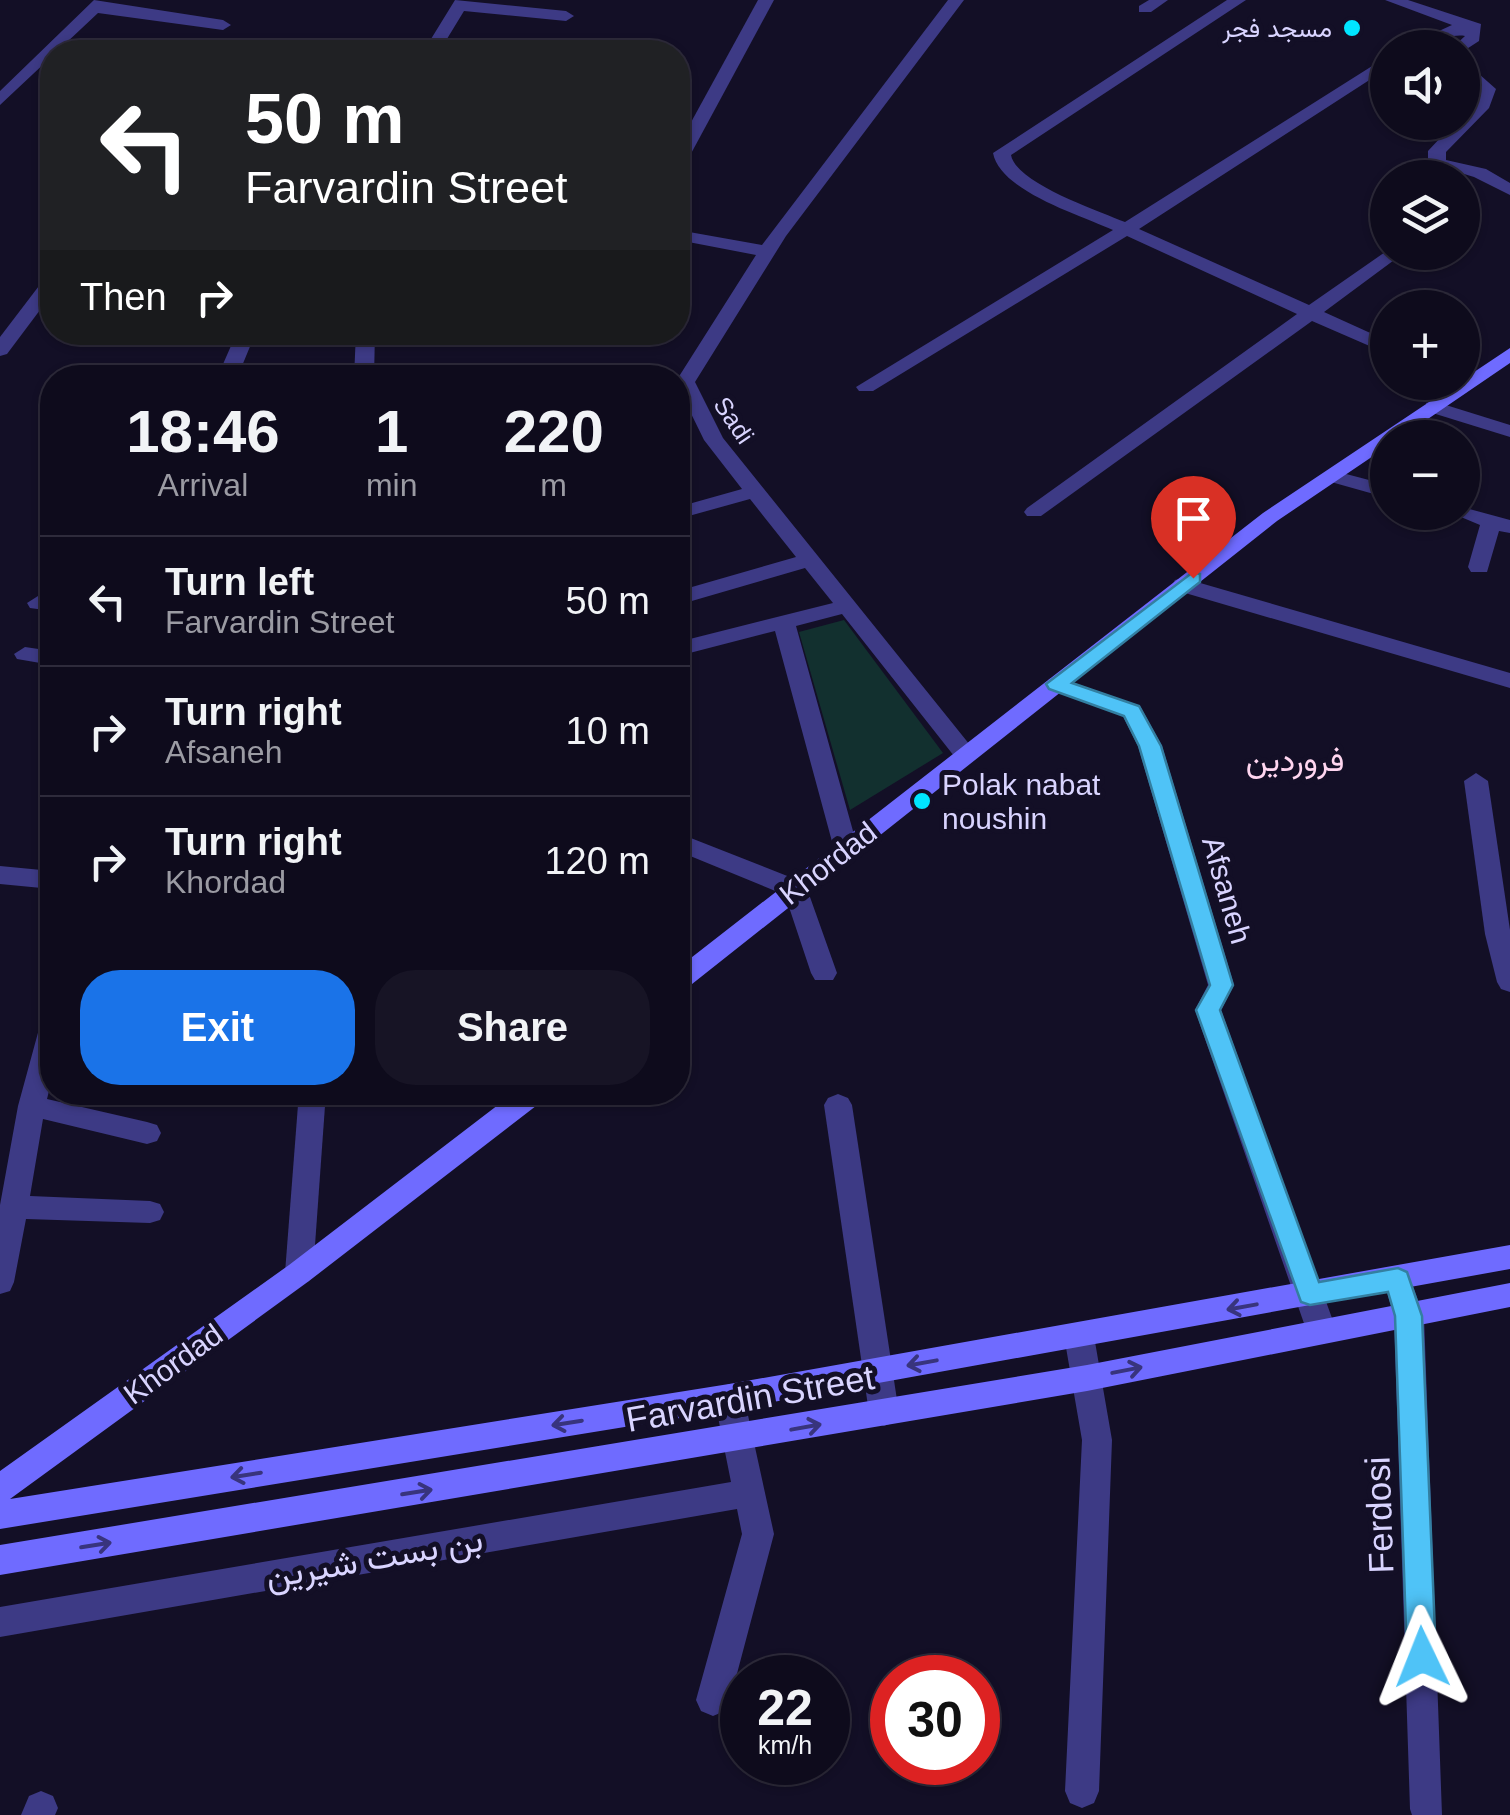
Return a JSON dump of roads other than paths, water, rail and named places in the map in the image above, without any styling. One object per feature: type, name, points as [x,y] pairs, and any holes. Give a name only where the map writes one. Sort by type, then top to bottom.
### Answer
[{"type":"main road","name":"Khordad","points":[[1480,373],[1510,354]]},
{"type":"main road","name":"Khordad","points":[[690,972],[1183,585],[1441,400]]},
{"type":"main road","name":"Khordad","points":[[0,1490],[300,1273],[518,1105]]},
{"type":"main road","name":"Farvardin Street","points":[[0,1515],[729,1396],[1510,1258]]},
{"type":"main road","name":"Farvardin Street","points":[[0,1560],[1087,1378],[1510,1295]]},
{"type":"street","points":[[690,139],[766,0]]},
{"type":"street","name":"Sadi","points":[[690,372],[718,323],[768,252],[956,0]]},
{"type":"street","points":[[1209,0],[1233,4]]},
{"type":"street","points":[[1393,0],[1456,18],[1474,30]]},
{"type":"street","points":[[439,40],[461,3],[566,16]]},
{"type":"street","points":[[65,40],[99,4],[223,25]]},
{"type":"street","points":[[1233,4],[1002,153],[1004,165],[1026,184],[1370,340]]},
{"type":"street","points":[[0,100],[40,64]]},
{"type":"street","points":[[0,71],[27,75]]},
{"type":"street","points":[[866,387],[1126,230],[1370,73]]},
{"type":"street","points":[[1480,81],[1510,100]]},
{"type":"street","points":[[1488,88],[1483,104],[1437,151],[1437,163],[1480,174],[1510,190]]},
{"type":"street","points":[[690,237],[768,252]]},
{"type":"street","points":[[1034,512],[1371,270]]},
{"type":"street","points":[[0,350],[40,298]]},
{"type":"street","points":[[1432,407],[1510,432]]},
{"type":"street","name":"Sadi","points":[[690,412],[966,756]]},
{"type":"street","points":[[1331,476],[1370,487]]},
{"type":"street","points":[[690,510],[756,491]]},
{"type":"street","points":[[1479,567],[1500,524]]},
{"type":"street","points":[[690,594],[811,559]]},
{"type":"street","points":[[1183,585],[1510,682]]},
{"type":"street","points":[[690,646],[848,606]]},
{"type":"street","points":[[784,622],[846,849]]},
{"type":"street","points":[[25,654],[40,656]]},
{"type":"street","name":"Afsaneh","points":[[1056,684],[1132,711],[1150,746],[1221,985],[1208,1010],[1322,1332]]},
{"type":"street","points":[[1476,781],[1498,934],[1510,982]]},
{"type":"street","points":[[690,847],[796,889],[824,973]]},
{"type":"street","points":[[0,875],[40,879]]},
{"type":"street","points":[[0,1282],[40,1075]]},
{"type":"street","points":[[300,1273],[312,1105]]},
{"type":"street","points":[[838,1105],[884,1413]]},
{"type":"street","points":[[32,1106],[148,1134]]},
{"type":"street","points":[[14,1207],[150,1212]]},
{"type":"street","name":"Ferdosi","points":[[1398,1279],[1409,1316],[1427,1809]]},
{"type":"street","points":[[1079,1336],[1097,1440],[1082,1792]]},
{"type":"street","points":[[714,1700],[758,1534],[729,1396]]},
{"type":"street","name":"بن بست شیرین","points":[[0,1622],[748,1493]]},
{"type":"place","name":"مسجد فجر","points":[[1352,28]]},
{"type":"place","name":"Polak nabat noushin","points":[[922,801]]},
{"type":"district","name":"فروردین","points":[[1295,760]]}]
